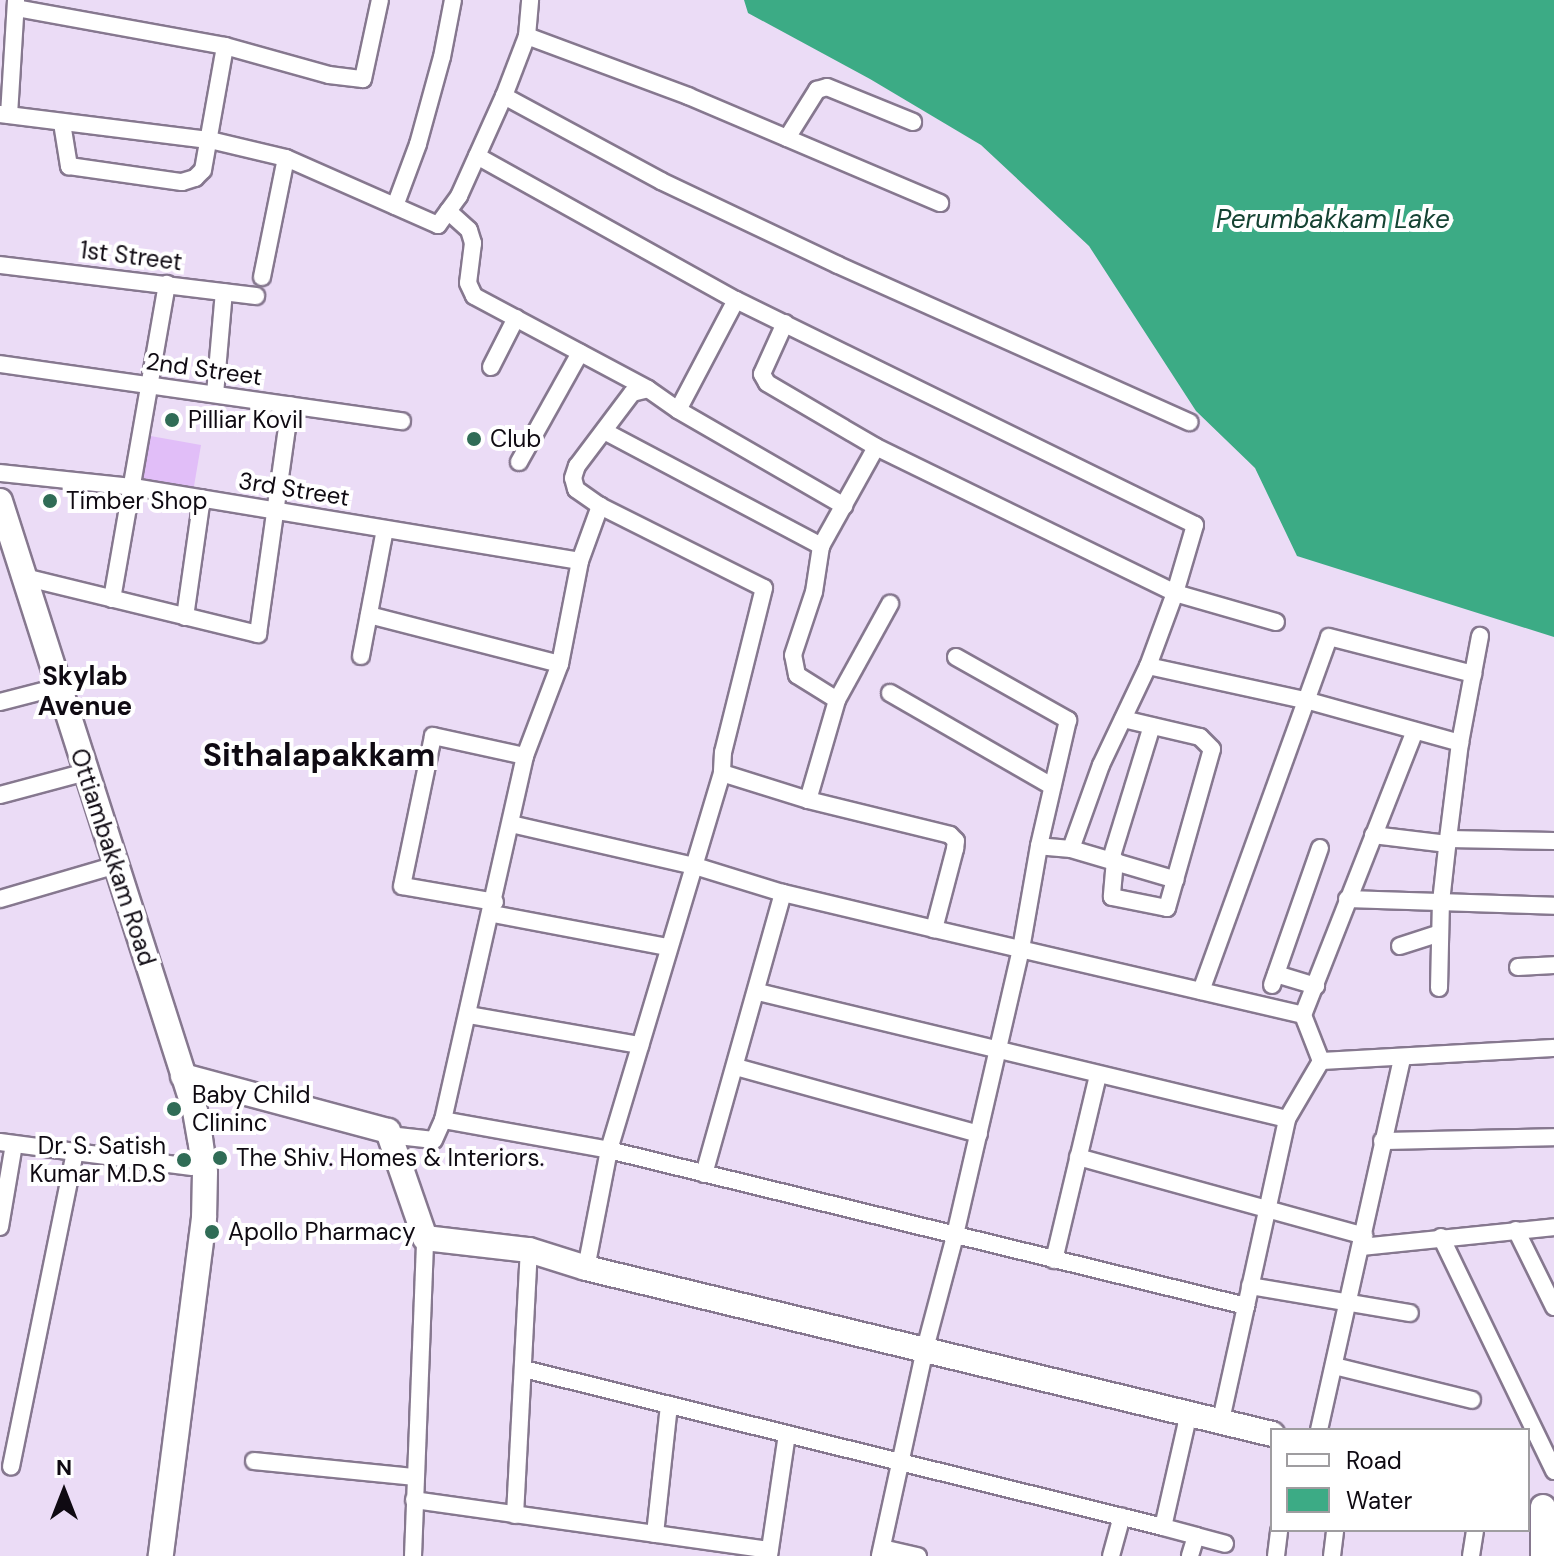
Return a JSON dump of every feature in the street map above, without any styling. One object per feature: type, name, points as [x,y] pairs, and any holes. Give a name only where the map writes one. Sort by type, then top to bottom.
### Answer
[{"type":"street","points":[[380,0],[363,79],[329,75],[225,46],[16,4],[4,114],[210,140],[286,158],[438,225],[477,156],[504,96],[527,36],[530,0]]},
{"type":"street","points":[[395,206],[418,144],[442,57],[453,0]]},
{"type":"street","points":[[527,36],[688,96],[940,203]]},
{"type":"street","points":[[62,123],[69,166],[83,171],[182,182],[195,178],[203,170],[210,140],[225,46]]},
{"type":"street","points":[[787,138],[817,90],[827,87],[913,122]]},
{"type":"street","points":[[504,96],[661,181],[1189,422]]},
{"type":"street","points":[[477,156],[736,300],[1192,521],[1195,525],[1175,593],[1148,666],[1101,765],[1071,849]]},
{"type":"street","points":[[262,277],[286,158]]},
{"type":"street","points":[[448,211],[469,230],[473,243],[468,283],[474,296],[648,389],[678,410],[844,506]]},
{"type":"street","name":"1st Street","points":[[0,265],[256,296]]},
{"type":"street","points":[[112,599],[167,284]]},
{"type":"street","points":[[215,394],[224,292]]},
{"type":"street","points":[[678,410],[736,300]]},
{"type":"street","points":[[491,367],[516,318]]},
{"type":"street","points":[[785,323],[762,374],[767,383],[876,447],[1175,593],[1276,622]]},
{"type":"street","points":[[519,462],[580,353]]},
{"type":"street","name":"2nd Street","points":[[0,364],[402,421]]},
{"type":"street","points":[[586,1268],[609,1150],[722,773],[723,752],[764,588],[600,506],[576,489],[573,478],[604,431],[632,393],[648,389]]},
{"type":"street","points":[[24,577],[258,634],[290,405]]},
{"type":"street","points":[[604,431],[821,546]]},
{"type":"street","points":[[837,700],[797,675],[793,655],[814,592],[821,546],[876,447]]},
{"type":"street","name":"3rd Street","points":[[0,473],[133,487],[580,561]]},
{"type":"street","points":[[185,617],[202,498]]},
{"type":"street","name":"Ottiambakkam Road","points":[[0,501],[7,548],[24,577],[200,1138],[205,1172],[204,1218],[161,1556]]},
{"type":"street","points":[[389,1135],[434,1140],[443,1120],[494,908],[525,756],[560,664],[580,561],[600,506]]},
{"type":"street","points":[[361,656],[385,529]]},
{"type":"street","points":[[808,800],[837,700],[890,604]]},
{"type":"street","points":[[369,615],[560,664]]},
{"type":"street","points":[[1439,988],[1441,902],[1460,743],[1480,636]]},
{"type":"street","points":[[1201,991],[1309,701],[1329,637],[1473,674]]},
{"type":"street","points":[[918,1556],[881,1552],[925,1349],[955,1236],[1021,949],[1039,846],[1068,720],[956,657]]},
{"type":"street","points":[[1148,666],[1309,701],[1460,743]]},
{"type":"street","points":[[0,702],[58,687]]},
{"type":"street","points":[[890,693],[1052,786]]},
{"type":"street","points":[[1123,719],[1200,737],[1212,749],[1167,908],[1112,897],[1113,860],[1152,726]]},
{"type":"street","points":[[1321,1061],[1303,1015],[1415,731]]},
{"type":"street","points":[[525,756],[433,736],[402,886],[668,947]]},
{"type":"street","points":[[0,795],[86,772]]},
{"type":"street","points":[[722,773],[808,800],[950,835],[956,841],[955,849],[934,929]]},
{"type":"street","points":[[511,824],[695,866],[783,893],[1303,1015]]},
{"type":"street","points":[[1373,835],[1448,842],[1554,841]]},
{"type":"street","points":[[1039,846],[1071,849],[1176,880]]},
{"type":"street","points":[[1316,986],[1274,980],[1320,848]]},
{"type":"street","points":[[0,899],[116,865]]},
{"type":"street","points":[[704,1174],[758,992],[783,893]]},
{"type":"street","points":[[1347,899],[1554,906]]},
{"type":"street","points":[[1400,946],[1440,933]]},
{"type":"street","points":[[1518,967],[1554,965]]},
{"type":"street","points":[[758,992],[997,1052],[1287,1119]]},
{"type":"street","points":[[469,1015],[640,1045]]},
{"type":"street","points":[[1321,1061],[1402,1059],[1554,1048]]},
{"type":"street","points":[[1319,1428],[1402,1059]]},
{"type":"street","points":[[1221,1420],[1287,1119],[1321,1061]]},
{"type":"street","points":[[736,1067],[979,1134]]},
{"type":"street","points":[[1054,1260],[1098,1075]]},
{"type":"street","points":[[183,1076],[388,1131],[425,1238],[413,1556]]},
{"type":"street","name":"Ottiambakkam Road","points":[[146,1556],[181,1295],[192,1167],[183,1076]]},
{"type":"street","points":[[443,1120],[609,1150],[1246,1306]]},
{"type":"street","points":[[1382,1141],[1554,1137]]},
{"type":"street","points":[[0,1227],[7,1143],[192,1167]]},
{"type":"street","points":[[11,1467],[75,1152]]},
{"type":"street","points":[[1078,1157],[1267,1209],[1363,1241],[1554,1227]]},
{"type":"street","points":[[1516,1230],[1554,1307]]},
{"type":"street","points":[[1441,1237],[1554,1471]]},
{"type":"street","points":[[425,1238],[529,1250],[586,1268],[1270,1433]]},
{"type":"street","points":[[515,1515],[529,1250]]},
{"type":"street","points":[[1250,1286],[1350,1300],[1410,1313]]},
{"type":"street","points":[[1334,1366],[1472,1400]]},
{"type":"street","points":[[524,1369],[1225,1544]]},
{"type":"street","points":[[655,1534],[669,1405]]},
{"type":"street","points":[[1163,1527],[1189,1413]]},
{"type":"street","points":[[414,1500],[769,1553],[787,1434]]},
{"type":"street","points":[[254,1461],[415,1477]]},
{"type":"street","points":[[1542,1504],[1543,1556]]},
{"type":"street","points":[[1111,1556],[1122,1516]]},
{"type":"street","points":[[1276,1556],[1279,1532]]},
{"type":"street","points":[[1332,1556],[1335,1532]]},
{"type":"street","points":[[1471,1556],[1475,1532]]},
{"type":"street","points":[[1190,1556],[1196,1536]]},
{"type":"shaded area","points":[[145,435],[201,445],[193,492],[134,482]]},
{"type":"water","name":"Perumbakkam Lake","points":[[744,0],[1554,0],[1554,637],[1297,556],[1255,468],[1196,411],[1089,246],[981,145],[870,79],[748,13]]},
{"type":"place","name":"Pilliar Kovil","points":[[172,420]]},
{"type":"place","name":"Club","points":[[474,439]]},
{"type":"place","name":"Timber Shop","points":[[50,501]]},
{"type":"place","name":"Baby Child Clininc","points":[[174,1109]]},
{"type":"place","name":"The Shiv. Homes & Interiors.","points":[[220,1158]]},
{"type":"place","name":"Dr. S. Satish Kumar M.D.S","points":[[184,1160]]},
{"type":"place","name":"Apollo Pharmacy","points":[[212,1232]]},
{"type":"district","name":"Skylab Avenue","points":[[85,692]]},
{"type":"district","name":"Sithalapakkam","points":[[319,755]]}]
